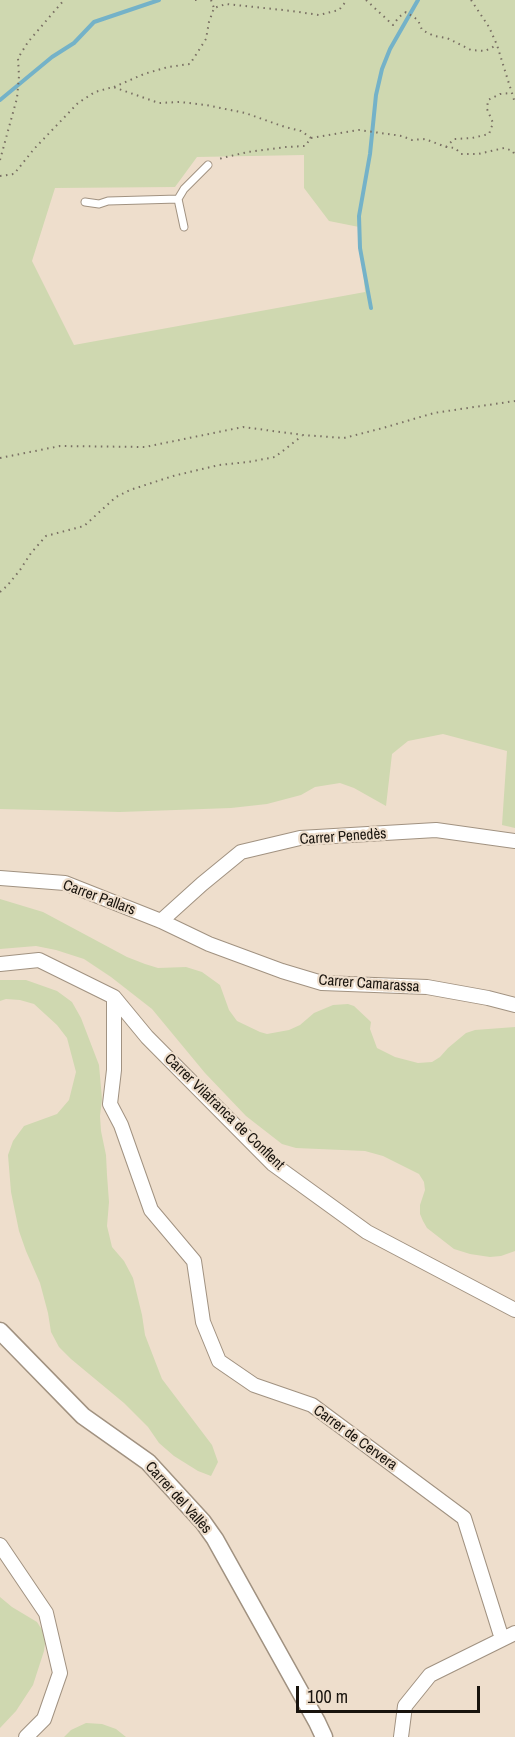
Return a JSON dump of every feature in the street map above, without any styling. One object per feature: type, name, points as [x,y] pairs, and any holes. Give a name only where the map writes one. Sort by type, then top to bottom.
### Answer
[{"type":"street","name":"Carrer Penedès","points":[[161,921],[241,852],[300,838],[436,830],[515,841]]},
{"type":"street","name":"Carrer Pallars","points":[[0,878],[65,883],[161,921]]},
{"type":"street","name":"Carrer Camarassa","points":[[161,921],[209,944],[322,983],[427,987],[515,1005]]},
{"type":"street","name":"Carrer Vilafranca de Conflent","points":[[0,963],[39,960],[114,997],[147,1037],[273,1164],[367,1232],[515,1310]]},
{"type":"street","name":"Carrer de Cervera","points":[[114,997],[114,1070],[110,1104],[121,1125],[152,1210],[194,1261],[203,1322],[219,1361],[254,1385],[312,1405],[464,1518],[509,1636]]},
{"type":"street","name":"Carrer del Vallès","points":[[0,1331],[83,1416],[148,1462],[203,1522],[215,1539],[324,1737]]},
{"type":"street","points":[[0,1545],[46,1614],[60,1673],[44,1719],[26,1737]]},
{"type":"street","points":[[401,1737],[405,1706],[430,1675],[509,1636]]},
{"type":"lane","points":[[183,227],[178,199],[184,189],[208,165]]},
{"type":"lane","points":[[85,202],[99,204],[108,201],[178,199]]},
{"type":"path","points":[[0,160],[17,98],[18,58],[28,42],[64,0]]},
{"type":"path","points":[[0,176],[14,174],[34,149],[78,103],[95,92],[144,74],[190,64],[206,39],[214,8],[211,0]]},
{"type":"path","points":[[214,8],[226,4],[319,15],[339,10],[347,0]]},
{"type":"path","points":[[366,0],[393,25],[405,12],[418,20],[422,30],[434,36],[447,38],[471,50],[485,51],[497,45]]},
{"type":"path","points":[[471,0],[489,27],[497,45],[515,103]]},
{"type":"path","points":[[113,87],[159,103],[180,102],[206,105],[244,113],[301,131],[311,138]]},
{"type":"path","points":[[446,147],[454,139],[489,134],[493,123],[487,109],[488,100],[500,94],[511,93]]},
{"type":"path","points":[[208,165],[222,158],[248,152],[305,146],[311,138],[359,130],[402,136],[412,140],[425,139],[446,147],[456,148],[461,154],[478,154],[504,148],[513,151],[515,156]]},
{"type":"path","points":[[0,458],[60,446],[145,447],[243,427],[344,438],[434,413],[515,401]]},
{"type":"path","points":[[0,592],[46,536],[84,526],[116,497],[173,476],[219,465],[275,457],[303,435]]},
{"type":"green space","points":[[0,0],[515,0],[515,828],[502,825],[507,751],[443,734],[408,741],[392,754],[386,806],[340,783],[315,787],[301,795],[267,804],[231,808],[120,812],[0,809]],"holes":[[[304,155],[304,188],[329,221],[359,227],[365,292],[74,345],[32,261],[55,188],[175,187],[197,157]]]},
{"type":"green space","points":[[0,899],[43,912],[127,957],[145,964],[158,968],[186,967],[202,972],[220,985],[229,1010],[237,1021],[267,1034],[289,1030],[300,1025],[314,1013],[333,1005],[348,1004],[354,1006],[371,1022],[370,1029],[377,1048],[395,1057],[418,1063],[432,1062],[440,1057],[466,1033],[475,1030],[515,1027],[515,1251],[490,1257],[454,1249],[427,1228],[423,1221],[420,1205],[425,1190],[424,1182],[419,1174],[383,1156],[365,1151],[296,1148],[282,1144],[246,1116],[205,1073],[152,1009],[111,977],[84,959],[56,950],[36,946],[0,949]]},
{"type":"green space","points":[[0,980],[26,980],[57,991],[72,1002],[81,1018],[99,1065],[102,1099],[101,1131],[106,1155],[109,1202],[107,1226],[112,1247],[124,1261],[133,1278],[145,1335],[162,1379],[212,1445],[218,1462],[211,1476],[174,1456],[159,1443],[148,1427],[124,1403],[59,1347],[51,1332],[40,1283],[19,1231],[11,1192],[8,1155],[13,1141],[24,1126],[57,1114],[69,1100],[76,1072],[67,1038],[57,1025],[34,1004],[20,1000],[0,1001]]},
{"type":"green space","points":[[0,1597],[37,1622],[46,1636],[44,1651],[33,1685],[16,1711],[0,1728]]},
{"type":"green space","points":[[86,1723],[102,1724],[116,1729],[126,1737],[64,1737],[71,1730]]},
{"type":"waterway","points":[[0,100],[52,57],[74,43],[94,22],[159,0]]},
{"type":"waterway","points":[[371,308],[360,248],[359,216],[370,154],[376,95],[382,69],[390,49],[418,0]]}]
